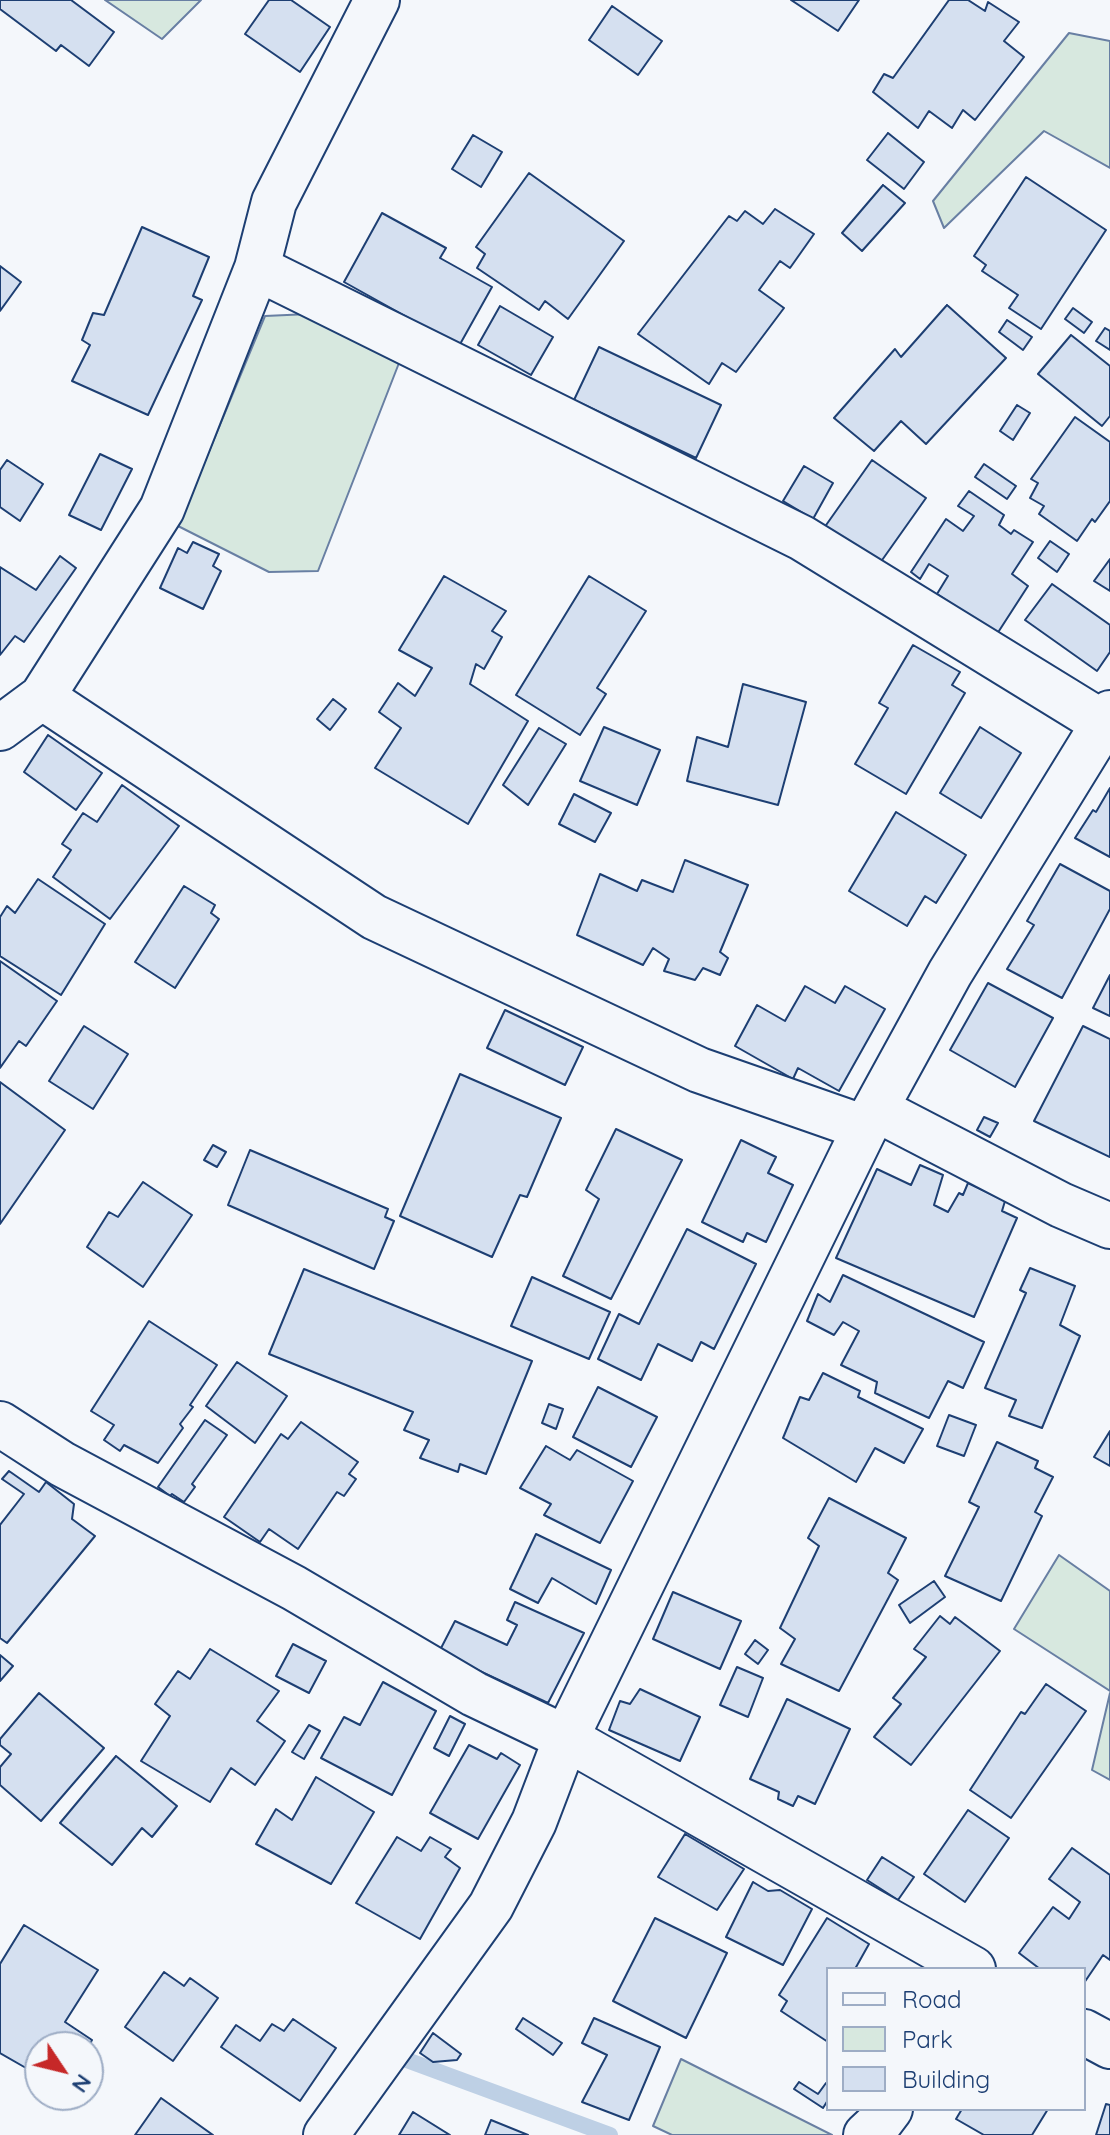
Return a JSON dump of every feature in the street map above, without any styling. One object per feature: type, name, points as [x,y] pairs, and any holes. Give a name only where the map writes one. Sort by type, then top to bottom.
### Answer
[{"type":"street","points":[[0,728],[42,697],[162,509],[257,268],[274,202],[377,0]]},
{"type":"street","points":[[257,268],[802,538],[1108,720],[950,973],[871,1119],[566,1738],[534,1822],[491,1906],[326,2135]]},
{"type":"street","points":[[42,697],[374,917],[699,1070],[871,1119],[1110,1226]]},
{"type":"street","points":[[0,1424],[62,1464],[294,1588],[474,1694],[566,1738],[969,1967]]},
{"type":"street","points":[[1086,2033],[1110,2046]]},
{"type":"street","points":[[866,2135],[888,2111]]},
{"type":"green space","points":[[105,0],[201,0],[162,39]]},
{"type":"green space","points":[[1069,33],[1110,41],[1110,168],[1044,131],[944,228],[933,201]]},
{"type":"green space","points":[[309,314],[399,363],[318,571],[269,572],[178,526],[265,316]]},
{"type":"green space","points":[[1059,1555],[1110,1591],[1110,1691],[1014,1629]]},
{"type":"green space","points":[[1110,1693],[1110,1780],[1092,1770]]},
{"type":"green space","points":[[681,2059],[832,2135],[672,2135],[653,2126]]},
{"type":"building","points":[[0,0],[71,0],[114,32],[89,66],[61,45],[56,51],[0,9]]},
{"type":"building","points":[[269,0],[291,0],[330,27],[300,72],[245,34]]},
{"type":"building","points":[[791,0],[859,0],[838,31]]},
{"type":"building","points":[[949,0],[968,0],[985,11],[988,2],[1019,22],[1004,41],[1024,57],[975,120],[963,110],[952,128],[929,111],[918,128],[873,92],[884,74],[893,78]]},
{"type":"building","points":[[612,6],[662,41],[638,75],[589,40]]},
{"type":"building","points":[[888,133],[924,162],[904,189],[867,160]]},
{"type":"building","points":[[473,135],[502,152],[481,187],[452,169]]},
{"type":"building","points":[[529,173],[624,241],[568,319],[545,301],[539,310],[477,268],[485,254],[476,247]]},
{"type":"building","points":[[1026,177],[1106,230],[1041,329],[1009,308],[1018,295],[982,271],[986,265],[974,256]]},
{"type":"building","points":[[883,185],[905,203],[862,251],[842,233]]},
{"type":"building","points":[[775,209],[814,234],[790,268],[780,261],[759,290],[784,308],[736,372],[722,363],[709,384],[638,334],[729,216],[737,221],[745,211],[763,224]]},
{"type":"building","points":[[382,213],[446,248],[440,258],[492,287],[459,346],[344,282]]},
{"type":"building","points":[[142,227],[209,257],[193,296],[202,300],[148,415],[72,381],[90,345],[82,340],[93,313],[104,315]]},
{"type":"building","points":[[0,266],[21,282],[0,311]]},
{"type":"building","points":[[947,305],[1006,358],[926,444],[901,421],[874,451],[834,418],[895,349],[901,357]]},
{"type":"building","points":[[500,306],[553,337],[531,375],[478,345]]},
{"type":"building","points":[[1073,308],[1092,322],[1084,333],[1065,319]]},
{"type":"building","points":[[1007,320],[1032,337],[1023,350],[999,332]]},
{"type":"building","points":[[1105,328],[1110,331],[1110,350],[1096,341]]},
{"type":"building","points":[[1071,335],[1110,366],[1110,416],[1102,426],[1038,374]]},
{"type":"building","points":[[599,347],[721,405],[696,458],[574,400]]},
{"type":"building","points":[[1017,405],[1030,413],[1013,440],[1000,431]]},
{"type":"building","points":[[1075,417],[1110,442],[1110,501],[1095,522],[1092,519],[1077,541],[1039,514],[1044,506],[1030,498],[1038,483],[1031,479]]},
{"type":"building","points":[[100,454],[132,469],[101,530],[69,515]]},
{"type":"building","points":[[7,460],[43,484],[20,521],[0,507],[0,470]]},
{"type":"building","points":[[872,460],[926,498],[880,563],[824,528]]},
{"type":"building","points":[[984,464],[1016,486],[1007,499],[975,477]]},
{"type":"building","points":[[804,466],[833,483],[813,519],[783,501]]},
{"type":"building","points":[[969,491],[1004,515],[999,525],[1011,534],[1014,530],[1033,542],[1012,574],[1028,586],[997,634],[937,594],[948,576],[929,564],[920,579],[911,572],[946,519],[963,531],[974,516],[958,506]]},
{"type":"building","points":[[1050,541],[1069,554],[1057,572],[1038,558]]},
{"type":"building","points":[[193,542],[219,554],[213,566],[221,571],[203,609],[160,588],[178,548],[187,553]]},
{"type":"building","points":[[60,556],[76,568],[24,642],[15,636],[0,655],[0,567],[36,590]]},
{"type":"building","points":[[1110,559],[1110,591],[1094,581]]},
{"type":"building","points":[[444,576],[506,611],[492,631],[502,637],[484,669],[476,664],[470,684],[528,721],[468,824],[375,768],[401,728],[379,712],[398,683],[415,696],[432,668],[399,650]]},
{"type":"building","points":[[589,576],[646,611],[597,688],[606,694],[580,735],[516,695]]},
{"type":"building","points":[[1052,584],[1110,625],[1110,652],[1097,671],[1025,620]]},
{"type":"building","points":[[913,645],[960,672],[952,685],[965,693],[906,794],[855,764],[888,708],[879,703]]},
{"type":"building","points":[[743,684],[806,702],[778,805],[687,781],[697,737],[728,747]]},
{"type":"building","points":[[333,699],[346,709],[330,730],[317,719]]},
{"type":"building","points":[[604,727],[660,750],[637,805],[580,781]]},
{"type":"building","points":[[980,727],[1021,753],[981,818],[940,793]]},
{"type":"building","points":[[539,728],[566,744],[528,805],[503,785]]},
{"type":"building","points":[[48,735],[102,773],[76,810],[24,772]]},
{"type":"building","points":[[122,785],[179,826],[110,919],[53,877],[71,850],[62,844],[83,813],[97,822]]},
{"type":"building","points":[[1110,788],[1110,857],[1075,838]]},
{"type":"building","points":[[574,794],[611,813],[595,842],[559,824]]},
{"type":"building","points":[[896,812],[966,855],[936,903],[925,896],[907,926],[849,891]]},
{"type":"building","points":[[685,860],[748,885],[720,952],[728,958],[720,975],[703,968],[695,980],[664,971],[669,959],[653,948],[643,965],[577,935],[600,874],[637,891],[642,880],[673,892]]},
{"type":"building","points":[[1060,864],[1110,891],[1110,909],[1062,998],[1007,969],[1034,925],[1027,921]]},
{"type":"building","points":[[38,879],[105,924],[61,995],[0,956],[0,917],[7,906],[15,913]]},
{"type":"building","points":[[184,886],[215,905],[211,913],[219,919],[175,988],[135,962]]},
{"type":"building","points":[[0,961],[57,1001],[26,1046],[19,1041],[0,1068]]},
{"type":"building","points":[[1110,975],[1110,1016],[1093,1008]]},
{"type":"building","points":[[988,983],[1053,1018],[1015,1087],[950,1050]]},
{"type":"building","points":[[805,986],[835,1003],[845,986],[885,1009],[839,1091],[798,1068],[793,1079],[735,1046],[757,1005],[785,1021]]},
{"type":"building","points":[[505,1010],[583,1047],[565,1085],[487,1048]]},
{"type":"building","points":[[84,1026],[128,1054],[93,1109],[49,1081]]},
{"type":"building","points":[[1083,1026],[1110,1039],[1110,1157],[1034,1121]]},
{"type":"building","points":[[460,1074],[561,1118],[527,1197],[520,1195],[492,1257],[400,1216]]},
{"type":"building","points":[[0,1082],[65,1130],[0,1224]]},
{"type":"building","points":[[984,1117],[998,1123],[990,1137],[977,1130]]},
{"type":"building","points":[[616,1129],[682,1160],[611,1299],[563,1276],[599,1199],[586,1190]]},
{"type":"building","points":[[741,1140],[776,1157],[768,1173],[793,1185],[766,1242],[747,1233],[743,1242],[702,1222]]},
{"type":"building","points":[[213,1145],[226,1152],[217,1167],[204,1160]]},
{"type":"building","points":[[250,1150],[388,1209],[385,1217],[394,1221],[374,1269],[228,1205]]},
{"type":"building","points":[[920,1165],[943,1175],[934,1205],[948,1212],[959,1193],[963,1195],[968,1183],[1005,1201],[1002,1211],[1017,1218],[974,1317],[836,1258],[877,1169],[911,1185]]},
{"type":"building","points":[[143,1182],[192,1215],[143,1287],[87,1247],[109,1212],[118,1217]]},
{"type":"building","points":[[687,1229],[756,1264],[714,1349],[701,1342],[692,1361],[658,1344],[641,1380],[598,1359],[619,1314],[639,1324]]},
{"type":"building","points":[[1030,1268],[1075,1286],[1060,1325],[1080,1336],[1042,1428],[1009,1416],[1016,1400],[985,1388],[1026,1293],[1020,1290]]},
{"type":"building","points":[[304,1269],[532,1361],[486,1474],[460,1464],[458,1472],[420,1458],[429,1440],[404,1430],[413,1412],[269,1354]]},
{"type":"building","points":[[843,1275],[984,1342],[963,1388],[948,1381],[929,1418],[875,1393],[877,1382],[841,1365],[859,1331],[843,1322],[834,1335],[807,1321],[818,1294],[830,1302]]},
{"type":"building","points":[[532,1277],[610,1312],[589,1359],[511,1326]]},
{"type":"building","points":[[149,1321],[217,1365],[190,1405],[193,1407],[180,1424],[183,1428],[158,1463],[124,1445],[120,1451],[104,1440],[114,1425],[91,1411]]},
{"type":"building","points":[[237,1362],[287,1396],[255,1443],[206,1406]]},
{"type":"building","points":[[823,1373],[860,1391],[858,1397],[923,1429],[904,1463],[875,1448],[856,1482],[783,1438],[800,1397],[809,1400]]},
{"type":"building","points":[[598,1387],[657,1417],[631,1467],[573,1437]]},
{"type":"building","points":[[549,1404],[563,1409],[556,1429],[542,1423]]},
{"type":"building","points":[[949,1415],[976,1425],[964,1456],[937,1446]]},
{"type":"building","points":[[205,1420],[227,1435],[192,1484],[195,1487],[184,1502],[158,1487]]},
{"type":"building","points":[[301,1422],[358,1462],[349,1474],[356,1479],[344,1496],[337,1492],[298,1549],[269,1529],[260,1542],[224,1517],[281,1434],[288,1439]]},
{"type":"building","points":[[1110,1431],[1110,1466],[1094,1457]]},
{"type":"building","points":[[997,1442],[1038,1461],[1035,1468],[1053,1477],[1035,1512],[1042,1516],[1001,1601],[945,1576],[979,1507],[969,1502]]},
{"type":"building","points":[[546,1446],[570,1460],[577,1450],[633,1481],[600,1543],[544,1515],[551,1504],[520,1488]]},
{"type":"building","points":[[9,1471],[39,1492],[46,1482],[74,1504],[72,1519],[95,1536],[7,1643],[0,1638],[0,1525],[24,1494],[2,1479]]},
{"type":"building","points":[[829,1498],[906,1538],[888,1573],[898,1580],[839,1691],[781,1664],[795,1639],[780,1628],[819,1546],[808,1538]]},
{"type":"building","points":[[536,1534],[611,1570],[596,1604],[552,1578],[538,1603],[510,1589]]},
{"type":"building","points":[[934,1581],[945,1597],[910,1623],[899,1605]]},
{"type":"building","points":[[673,1592],[741,1621],[720,1669],[653,1639]]},
{"type":"building","points":[[515,1602],[584,1633],[548,1703],[439,1652],[455,1621],[507,1645],[517,1625],[507,1620]]},
{"type":"building","points":[[940,1616],[950,1624],[955,1617],[1000,1651],[911,1765],[874,1737],[901,1704],[893,1698],[926,1657],[914,1649]]},
{"type":"building","points":[[755,1640],[768,1650],[758,1664],[745,1654]]},
{"type":"building","points":[[293,1644],[326,1661],[309,1693],[276,1676]]},
{"type":"building","points":[[210,1649],[279,1691],[257,1721],[285,1741],[255,1785],[231,1768],[210,1802],[141,1761],[170,1716],[155,1704],[178,1671],[190,1679]]},
{"type":"building","points":[[0,1655],[13,1666],[0,1681]]},
{"type":"building","points":[[737,1667],[763,1678],[748,1717],[720,1705]]},
{"type":"building","points":[[383,1682],[436,1711],[392,1795],[321,1758],[344,1717],[360,1725]]},
{"type":"building","points":[[1046,1684],[1086,1711],[1011,1818],[970,1790],[1021,1712],[1025,1714]]},
{"type":"building","points":[[640,1689],[700,1717],[680,1761],[609,1730],[620,1701],[630,1704]]},
{"type":"building","points":[[39,1693],[104,1748],[41,1821],[0,1785],[0,1767],[11,1754],[0,1745],[0,1739]]},
{"type":"building","points":[[787,1699],[850,1729],[815,1804],[798,1796],[793,1806],[778,1799],[779,1792],[750,1779]]},
{"type":"building","points":[[450,1716],[465,1724],[449,1756],[434,1748]]},
{"type":"building","points":[[309,1725],[320,1731],[304,1759],[292,1752]]},
{"type":"building","points":[[469,1745],[497,1759],[501,1753],[520,1765],[478,1839],[430,1813]]},
{"type":"building","points":[[116,1756],[177,1806],[152,1837],[142,1828],[112,1865],[60,1823]]},
{"type":"building","points":[[316,1777],[374,1812],[331,1884],[256,1844],[276,1809],[292,1820]]},
{"type":"building","points":[[968,1810],[1009,1838],[965,1902],[924,1874]]},
{"type":"building","points":[[685,1834],[744,1869],[717,1910],[658,1877]]},
{"type":"building","points":[[397,1837],[421,1851],[430,1837],[451,1849],[445,1857],[460,1868],[420,1939],[356,1903]]},
{"type":"building","points":[[1072,1848],[1110,1875],[1110,1960],[1103,1955],[1086,1980],[1086,1967],[1037,1967],[1019,1953],[1053,1907],[1069,1919],[1080,1902],[1049,1879]]},
{"type":"building","points":[[882,1857],[914,1877],[898,1900],[867,1880]]},
{"type":"building","points":[[753,1882],[768,1891],[780,1890],[812,1909],[783,1965],[726,1937]]},
{"type":"building","points":[[655,1918],[727,1953],[686,2038],[613,2001]]},
{"type":"building","points":[[827,1918],[869,1944],[856,1967],[826,1967],[826,2041],[781,2011],[787,2001],[779,1995]]},
{"type":"building","points":[[24,1925],[98,1970],[65,2022],[78,2031],[24,2031],[24,2067],[0,2053],[0,1964]]},
{"type":"building","points":[[164,1972],[184,1986],[190,1978],[218,1998],[173,2061],[125,2027]]},
{"type":"building","points":[[523,2018],[562,2043],[553,2055],[516,2029]]},
{"type":"building","points":[[594,2018],[660,2047],[629,2120],[582,2102],[607,2055],[582,2043]]},
{"type":"building","points":[[293,2019],[336,2048],[300,2101],[221,2047],[236,2025],[260,2041],[272,2024],[284,2031]]},
{"type":"building","points":[[433,2033],[461,2054],[457,2060],[433,2062],[420,2053]]},
{"type":"building","points":[[799,2082],[818,2094],[826,2083],[826,2103],[823,2108],[794,2089]]},
{"type":"building","points":[[161,2098],[213,2135],[135,2135]]},
{"type":"building","points":[[1106,2104],[1110,2105],[1110,2135],[1096,2135]]},
{"type":"building","points":[[961,2111],[1047,2111],[1032,2135],[984,2135],[956,2119]]},
{"type":"building","points":[[413,2112],[450,2135],[399,2135]]},
{"type":"building","points":[[491,2120],[528,2135],[485,2135]]},
{"type":"waterway","points":[[404,2059],[610,2135]]}]
